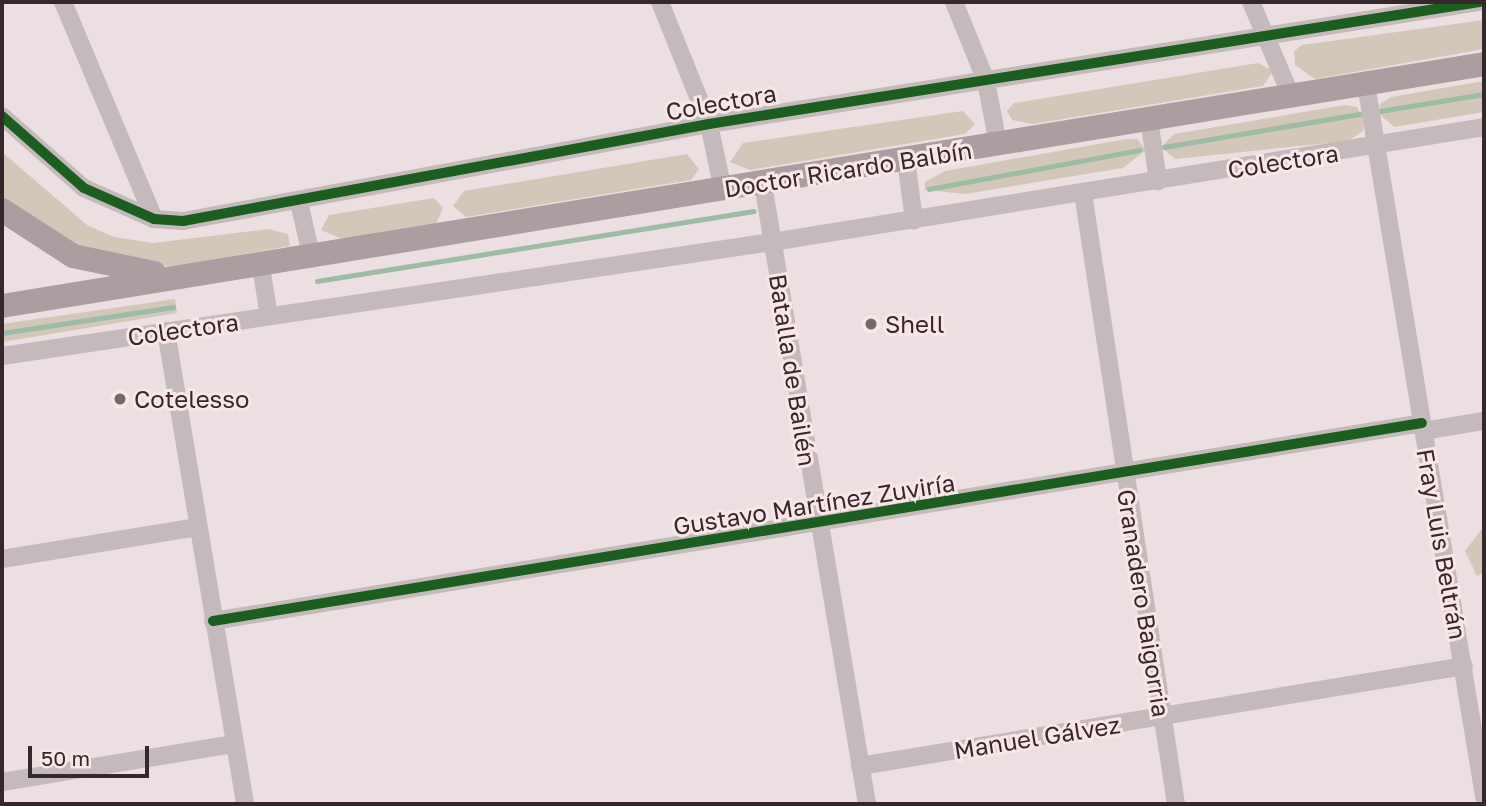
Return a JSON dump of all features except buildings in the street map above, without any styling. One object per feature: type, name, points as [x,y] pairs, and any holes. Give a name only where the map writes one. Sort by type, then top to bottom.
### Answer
[{"type":"highway","name":"Doctor Ricardo Balbín","points":[[211,274],[1484,64]]},
{"type":"highway","points":[[2,210],[50,245],[102,266],[211,274]]},
{"type":"highway","points":[[2,306],[211,274]]},
{"type":"street","points":[[63,2],[154,219]]},
{"type":"street","points":[[660,2],[709,124],[723,190]]},
{"type":"street","points":[[954,2],[986,80],[998,144]]},
{"type":"street","points":[[1251,2],[1291,96]]},
{"type":"street","name":"Colectora","points":[[2,116],[84,188],[154,219],[183,220],[299,202],[709,124],[1266,38],[1479,2]]},
{"type":"street","name":"Fray Luis Beltrán","points":[[1366,83],[1484,796]]},
{"type":"street","points":[[1149,119],[1158,181]]},
{"type":"street","name":"Colectora","points":[[2,356],[1083,194],[1484,127]]},
{"type":"street","points":[[906,160],[914,220]]},
{"type":"street","name":"Batalla de Bailén","points":[[763,184],[867,804]]},
{"type":"street","name":"Granadero Baigorria","points":[[1083,194],[1176,804]]},
{"type":"street","points":[[299,202],[312,259]]},
{"type":"street","points":[[261,267],[269,316]]},
{"type":"street","points":[[166,331],[245,804]]},
{"type":"street","name":"Gustavo Martínez Zuviría","points":[[213,621],[819,526],[1422,427],[1484,421]]},
{"type":"street","points":[[2,559],[197,527]]},
{"type":"street","name":"Manuel Gálvez","points":[[860,766],[1464,666]]},
{"type":"street","points":[[2,782],[233,744]]},
{"type":"shaded area","points":[[1484,20],[1484,49],[1315,79],[1295,65],[1294,51],[1302,45]]},
{"type":"shaded area","points":[[1258,63],[1273,71],[1263,86],[1033,124],[1012,120],[1007,111],[1014,103]]},
{"type":"shaded area","points":[[1484,81],[1484,112],[1394,127],[1379,114],[1380,104],[1391,97]]},
{"type":"shaded area","points":[[1345,105],[1357,107],[1364,120],[1363,131],[1348,141],[1175,159],[1161,147],[1174,134]]},
{"type":"shaded area","points":[[963,111],[975,124],[965,134],[750,170],[730,162],[743,143]]},
{"type":"shaded area","points":[[1137,139],[1146,150],[1123,168],[965,194],[925,190],[925,182],[945,171]]},
{"type":"shaded area","points":[[2,152],[87,225],[114,237],[153,243],[269,229],[288,234],[290,246],[171,267],[78,249],[2,201]]},
{"type":"shaded area","points":[[687,154],[699,169],[691,180],[466,217],[453,206],[464,191]]},
{"type":"shaded area","points":[[434,198],[443,208],[436,224],[342,239],[321,230],[329,215]]},
{"type":"shaded area","points":[[175,299],[177,313],[2,342],[2,324]]},
{"type":"shaded area","points":[[1484,526],[1484,573],[1477,576],[1465,551]]},
{"type":"waterway","points":[[1380,111],[1484,94]]},
{"type":"waterway","points":[[1164,147],[1360,114]]},
{"type":"waterway","points":[[929,189],[1139,150]]},
{"type":"waterway","points":[[317,281],[753,211]]},
{"type":"waterway","points":[[2,333],[173,307]]},
{"type":"cycle path","points":[[2,116],[84,188],[154,219],[183,221],[709,124],[1479,2]]},
{"type":"cycle path","points":[[213,621],[1422,423]]},
{"type":"place","name":"Shell","points":[[871,324]]},
{"type":"place","name":"Cotelesso","points":[[120,399]]}]
